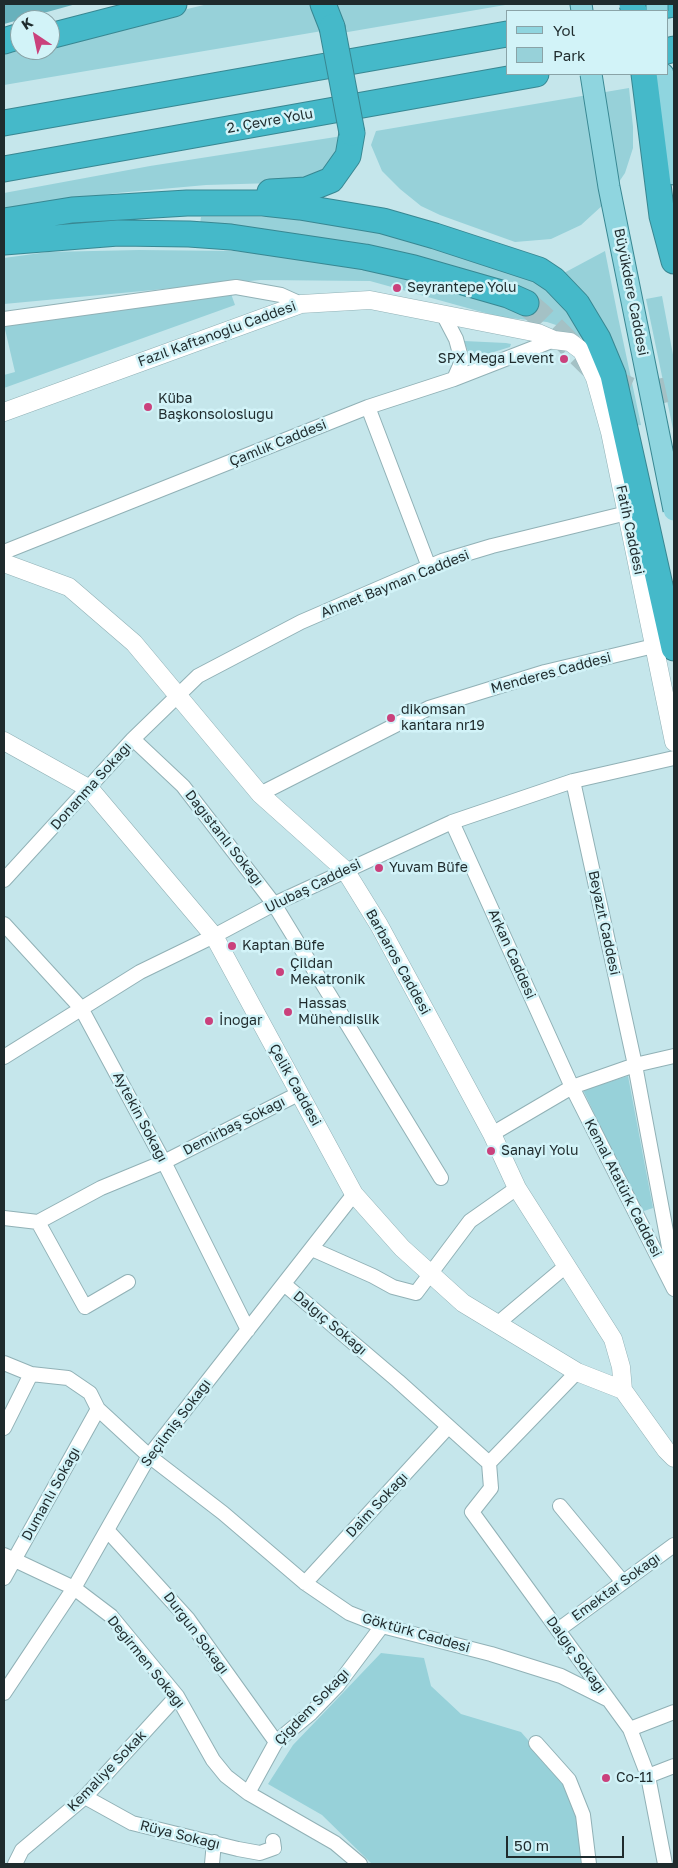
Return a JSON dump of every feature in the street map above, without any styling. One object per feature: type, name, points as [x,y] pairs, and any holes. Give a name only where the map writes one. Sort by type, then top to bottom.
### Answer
[{"type":"highway","points":[[60,24],[127,4]]},
{"type":"highway","points":[[60,33],[174,4]]},
{"type":"highway","points":[[139,206],[202,194],[286,192],[319,186],[331,180],[348,156],[352,134],[332,27],[323,4]]},
{"type":"highway","points":[[638,10],[674,4]]},
{"type":"highway","points":[[4,124],[506,34]]},
{"type":"highway","name":"2. Çevre Yolu","points":[[4,170],[530,75]]},
{"type":"highway","points":[[644,75],[662,216],[674,261]]},
{"type":"highway","points":[[4,221],[72,210],[187,203],[263,204],[383,221],[523,263],[554,280],[577,304],[589,323],[613,375],[664,647]]},
{"type":"highway","points":[[4,242],[118,233],[189,234],[231,237],[365,257],[508,295],[526,303]]},
{"type":"main road","name":"Büyükdere Caddesi","points":[[591,75],[609,188],[674,510]]},
{"type":"main road","points":[[664,82],[674,174]]},
{"type":"street","points":[[4,319],[236,287],[281,295],[301,304]]},
{"type":"street","name":"Fazıl Kaftanoğlu Caddesi","points":[[4,412],[301,304],[370,300],[538,333],[554,340]]},
{"type":"street","points":[[444,316],[456,339],[462,360],[454,379]]},
{"type":"street","name":"Fatih Caddesi","points":[[554,340],[570,342],[582,351],[595,378],[610,432],[627,512],[664,647],[674,742]]},
{"type":"street","name":"Çamlık Caddesi","points":[[4,552],[368,408],[454,379],[554,340]]},
{"type":"street","points":[[368,408],[429,567]]},
{"type":"street","name":"Ahmet Bayman Caddesi","points":[[179,693],[198,676],[301,622],[429,567],[492,546],[627,512]]},
{"type":"street","name":"Barbaros Caddesi","points":[[4,563],[70,587],[134,643],[179,693],[260,794],[345,870],[379,925],[492,1134],[517,1188],[613,1339],[621,1367],[624,1390],[666,1450],[674,1458]]},
{"type":"street","name":"Menderes Caddesi","points":[[260,794],[429,708],[545,672],[664,647]]},
{"type":"street","name":"Donanma Sokağı","points":[[4,880],[179,693]]},
{"type":"street","name":"Dağıstanlı Sokağı","points":[[133,740],[183,786],[274,904],[441,1178]]},
{"type":"street","name":"Çelik Caddesi","points":[[4,741],[90,788],[214,936],[354,1194],[402,1248],[463,1303],[577,1372],[624,1390]]},
{"type":"street","name":"Ulubaş Caddesi","points":[[4,1057],[140,972],[274,904],[452,822],[573,780],[674,758]]},
{"type":"street","name":"Beyazıt Caddesi","points":[[573,780],[634,1065]]},
{"type":"street","name":"Arkan Caddesi","points":[[452,822],[572,1087]]},
{"type":"street","name":"Aytekin Sokağı","points":[[4,924],[81,1008],[164,1162],[248,1330]]},
{"type":"street","points":[[492,1134],[572,1087],[634,1065],[674,1056]]},
{"type":"street","name":"Kemal Atatürk Caddesi","points":[[634,1065],[674,1274]]},
{"type":"street","name":"Kemal Atatürk Caddesi","points":[[572,1087],[674,1289]]},
{"type":"street","name":"Demirbaş Sokağı","points":[[38,1222],[101,1188],[164,1162],[300,1093]]},
{"type":"street","points":[[312,1249],[393,1287],[416,1293],[470,1221],[517,1188]]},
{"type":"street","name":"Seçilmiş Sokağı","points":[[4,1693],[74,1588],[149,1456],[354,1194]]},
{"type":"street","points":[[4,1218],[38,1222],[85,1307],[128,1282]]},
{"type":"street","points":[[497,1324],[566,1266]]},
{"type":"street","name":"Dalgıç Sokağı","points":[[284,1284],[398,1381],[489,1463],[491,1488],[472,1512],[630,1729],[648,1776],[665,1864]]},
{"type":"street","name":"Göktürk Caddesi","points":[[4,1363],[31,1374],[68,1378],[90,1393],[98,1409],[149,1456],[223,1513],[305,1583],[349,1613],[382,1626],[491,1654],[561,1676],[609,1700]]},
{"type":"street","points":[[489,1463],[577,1372]]},
{"type":"street","points":[[4,1428],[31,1374]]},
{"type":"street","name":"Dumanlı Sokağı","points":[[4,1578],[9,1557],[98,1409]]},
{"type":"street","name":"Daim Sokağı","points":[[305,1583],[448,1427]]},
{"type":"street","points":[[560,1506],[622,1582]]},
{"type":"street","name":"Durgun Sokağı","points":[[107,1530],[188,1619],[276,1742]]},
{"type":"street","name":"Emektar Sokağı","points":[[558,1630],[674,1545]]},
{"type":"street","name":"Değirmen Sokağı","points":[[9,1557],[74,1588],[111,1616],[177,1696],[213,1760],[226,1776],[248,1793],[335,1843],[360,1864]]},
{"type":"street","name":"Çiğdem Sokağı","points":[[248,1793],[276,1742],[311,1713],[337,1686],[382,1626]]},
{"type":"street","name":"Kemaliye Sokak","points":[[15,1864],[22,1850],[85,1797],[177,1696]]},
{"type":"street","points":[[630,1729],[674,1712]]},
{"type":"street","points":[[536,1742],[569,1780],[584,1815],[589,1864]]},
{"type":"street","points":[[648,1776],[674,1766]]},
{"type":"street","name":"Rüya Sokağı","points":[[85,1797],[132,1823],[260,1853],[274,1848],[273,1842]]},
{"type":"street","points":[[212,1864],[214,1842]]},
{"type":"green space","points":[[208,4],[315,4],[322,31],[4,85],[4,55],[10,53],[10,60],[60,60],[60,40]]},
{"type":"green space","points":[[335,4],[511,4],[342,33]]},
{"type":"green space","points":[[629,88],[633,148],[625,173],[604,204],[581,225],[551,239],[515,242],[440,215],[421,206],[382,171],[371,145],[376,131]]},
{"type":"green space","points":[[342,136],[337,157],[315,178],[275,183],[206,185],[117,193],[4,210],[4,193],[150,166]]},
{"type":"green space","points":[[201,217],[287,217],[346,225],[466,254],[534,277],[563,302],[589,343],[568,329],[547,322],[500,317],[370,281],[260,280],[4,304],[4,258],[48,252],[139,250],[234,251],[363,263],[200,224]]},
{"type":"green space","points":[[605,251],[641,425],[633,426],[562,274]]},
{"type":"green space","points":[[230,291],[235,305],[4,388],[4,375],[15,372],[4,325]]},
{"type":"green space","points":[[662,296],[674,360],[674,434],[646,299]]},
{"type":"green space","points":[[464,341],[511,344],[510,347],[471,359]]},
{"type":"green space","points":[[628,1076],[653,1208],[641,1212],[583,1090]]},
{"type":"green space","points":[[381,1653],[424,1658],[431,1686],[461,1714],[521,1732],[563,1780],[580,1819],[585,1864],[372,1864],[322,1815],[268,1784],[293,1745]]},
{"type":"shaded area","points":[[4,4],[76,4],[54,10],[10,10],[10,22],[4,24]]},
{"type":"tunnel","points":[[526,303],[590,365],[610,381],[635,392],[656,392],[674,388]]},
{"type":"place","name":"Seyrantepe Yolu","points":[[397,288]]},
{"type":"place","name":"SPX Mega Levent","points":[[564,359]]},
{"type":"place","name":"Küba Başkonsolosluğu","points":[[148,407]]},
{"type":"place","name":"dikomsan kantara nr19","points":[[391,718]]},
{"type":"place","name":"Yuvam Büfe","points":[[379,868]]},
{"type":"place","name":"Kaptan Büfe","points":[[232,946]]},
{"type":"place","name":"Çildan Mekatronik","points":[[280,972]]},
{"type":"place","name":"Hassas Mühendislik","points":[[288,1012]]},
{"type":"place","name":"İnogar","points":[[209,1021]]},
{"type":"place","name":"Sanayi Yolu","points":[[491,1151]]},
{"type":"place","name":"Co-11","points":[[606,1778]]}]
